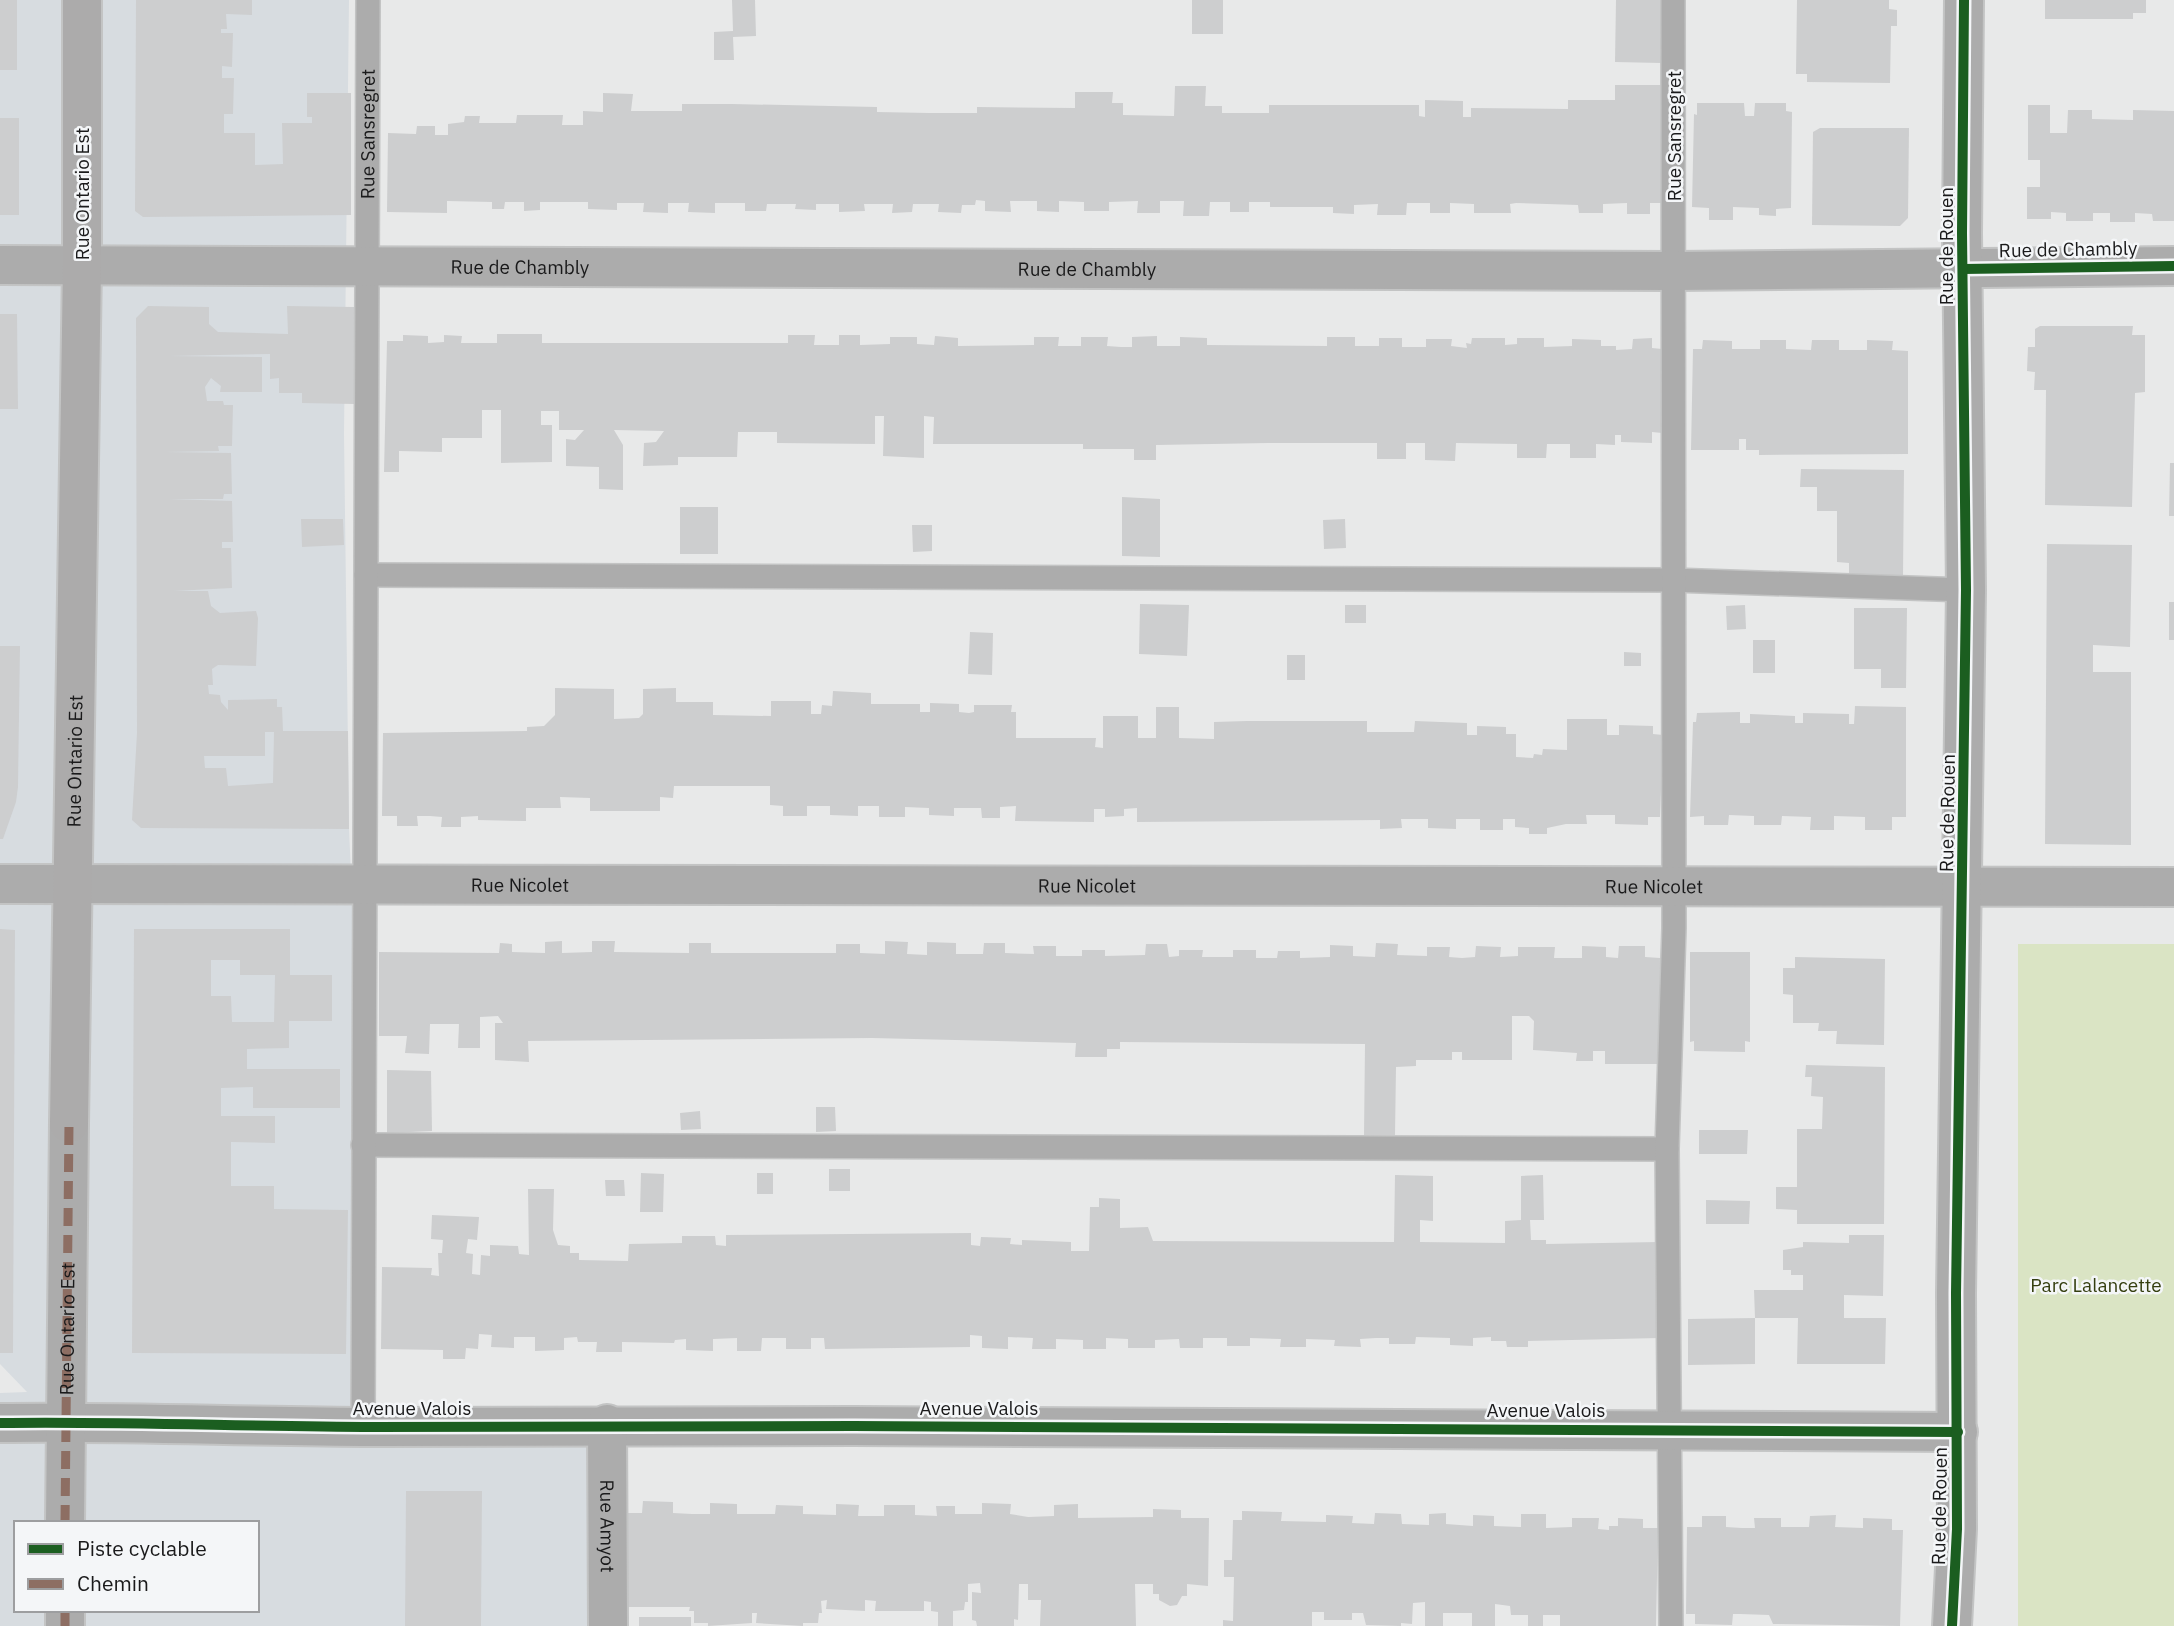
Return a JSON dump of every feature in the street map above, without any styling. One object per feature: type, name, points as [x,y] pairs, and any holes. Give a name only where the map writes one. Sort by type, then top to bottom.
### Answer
[{"type":"main road","name":"Rue Ontario Est","points":[[69,1123],[82,265],[82,0]]},
{"type":"street","name":"Rue de Rouen","points":[[1952,1626],[1958,1432],[1956,1293],[1966,590],[1964,0]]},
{"type":"street","name":"Rue de Chambly","points":[[0,265],[1675,271],[2174,266]]},
{"type":"street","name":"Rue Nicolet","points":[[0,884],[2174,887]]},
{"type":"street","name":"Rue Ontario Est","points":[[65,1521],[69,1123]]},
{"type":"street","name":"Avenue Valois","points":[[0,1423],[363,1427],[607,1424],[1668,1427],[1958,1432]]},
{"type":"street","name":"Rue Amyot","points":[[607,1424],[608,1626]]},
{"type":"lane","name":"Rue Sansregret","points":[[363,1427],[368,0]]},
{"type":"lane","name":"Rue Sansregret","points":[[1671,1626],[1667,1149],[1674,888],[1673,0]]},
{"type":"lane","points":[[366,575],[1672,580],[1966,590]]},
{"type":"lane","points":[[363,1145],[1667,1149]]},
{"type":"shaded area","points":[[0,0],[349,0],[344,434],[349,829],[363,1145],[363,1426],[604,1411],[597,1626],[0,1626],[0,1393],[27,1392],[0,1364]]},
{"type":"green space","name":"Parc Lalancette","points":[[2018,944],[2174,944],[2174,1626],[2018,1626]]},
{"type":"building","points":[[0,0],[17,0],[17,70],[0,70]]},
{"type":"building","points":[[136,0],[252,0],[252,15],[226,14],[227,29],[221,29],[221,33],[233,33],[232,67],[222,66],[222,78],[234,78],[233,114],[224,114],[224,133],[255,133],[255,165],[283,164],[282,123],[312,123],[312,117],[307,117],[307,93],[351,93],[351,215],[143,217],[135,211]]},
{"type":"building","points":[[732,0],[755,0],[756,36],[733,37],[734,60],[714,60],[714,32],[733,31]]},
{"type":"building","points":[[1192,0],[1223,0],[1223,34],[1192,34]]},
{"type":"building","points":[[1616,0],[1661,0],[1661,63],[1615,62]]},
{"type":"building","points":[[1797,0],[1889,0],[1889,9],[1897,10],[1897,26],[1891,26],[1890,83],[1807,82],[1807,74],[1796,74]]},
{"type":"building","points":[[2045,0],[2146,0],[2146,13],[2133,13],[2133,19],[2045,19]]},
{"type":"building","points":[[1615,85],[1663,85],[1663,203],[1650,203],[1650,214],[1627,214],[1627,203],[1603,204],[1603,213],[1579,213],[1578,205],[1516,203],[1510,204],[1511,213],[1474,213],[1474,204],[1450,203],[1450,213],[1430,213],[1430,203],[1407,203],[1406,215],[1377,215],[1378,204],[1354,205],[1354,214],[1333,213],[1333,207],[1270,207],[1270,202],[1249,202],[1249,212],[1230,212],[1230,202],[1210,202],[1209,216],[1183,216],[1184,201],[1160,201],[1160,213],[1137,213],[1138,201],[1109,202],[1109,211],[1084,211],[1084,202],[1059,201],[1059,212],[1037,211],[1037,201],[1010,201],[1011,212],[985,211],[985,201],[976,200],[975,205],[962,205],[961,213],[938,212],[939,204],[913,204],[912,212],[892,213],[893,204],[864,204],[865,211],[839,212],[839,204],[816,204],[816,210],[795,209],[796,204],[767,204],[766,211],[745,211],[745,203],[715,203],[715,213],[688,212],[689,203],[668,203],[668,213],[643,212],[644,203],[617,203],[617,210],[588,209],[588,202],[540,202],[540,210],[524,211],[524,202],[505,202],[504,209],[492,209],[492,202],[447,201],[447,213],[387,212],[388,133],[416,134],[417,126],[435,126],[435,135],[448,135],[448,124],[464,122],[465,116],[480,116],[479,123],[516,123],[517,115],[563,115],[562,125],[583,125],[583,111],[603,112],[603,93],[633,94],[631,111],[682,111],[682,104],[732,104],[877,107],[877,112],[977,113],[977,107],[1075,108],[1075,92],[1113,92],[1112,103],[1123,103],[1123,115],[1174,116],[1175,86],[1206,86],[1205,106],[1222,106],[1222,113],[1269,113],[1269,105],[1419,105],[1419,116],[1425,117],[1425,100],[1463,101],[1463,117],[1471,117],[1471,108],[1568,109],[1568,100],[1615,100]]},
{"type":"building","points":[[1697,103],[1744,103],[1745,116],[1754,116],[1755,103],[1786,103],[1786,111],[1792,112],[1791,208],[1776,209],[1776,216],[1759,215],[1759,208],[1733,207],[1733,220],[1709,220],[1709,208],[1692,207],[1694,114],[1697,115]]},
{"type":"building","points":[[2028,105],[2050,105],[2050,133],[2067,133],[2068,110],[2092,110],[2092,119],[2133,120],[2133,110],[2174,111],[2174,221],[2153,221],[2152,214],[2135,213],[2135,222],[2110,222],[2110,213],[2093,213],[2093,221],[2066,221],[2066,213],[2051,212],[2051,219],[2027,219],[2027,187],[2040,187],[2040,160],[2028,160]]},
{"type":"building","points":[[0,118],[19,118],[19,215],[0,215]]},
{"type":"building","points":[[1820,128],[1909,128],[1908,218],[1900,226],[1812,225],[1813,132]]},
{"type":"building","points":[[148,306],[209,307],[209,324],[218,332],[288,334],[287,306],[354,307],[354,404],[302,403],[302,393],[279,393],[279,378],[270,379],[270,354],[170,356],[262,357],[262,392],[220,392],[221,386],[211,378],[205,387],[207,401],[223,401],[224,405],[233,405],[232,446],[218,446],[219,451],[166,452],[231,453],[232,494],[224,494],[223,499],[169,499],[232,501],[233,542],[222,542],[222,548],[231,548],[232,588],[174,591],[208,591],[211,606],[220,613],[256,611],[258,618],[256,666],[218,665],[212,669],[213,685],[208,685],[209,694],[220,695],[221,702],[228,710],[228,700],[277,699],[277,707],[282,707],[283,731],[348,731],[349,829],[141,828],[132,820],[137,733],[136,318]],"holes":[[[265,732],[274,732],[273,783],[228,786],[226,768],[205,768],[204,756],[265,756]]]},
{"type":"building","points":[[0,314],[17,314],[18,409],[0,409]]},
{"type":"building","points":[[2040,326],[2133,326],[2132,335],[2145,335],[2145,392],[2135,393],[2132,507],[2045,505],[2046,390],[2034,390],[2035,372],[2027,371],[2028,347],[2035,347],[2035,329]]},
{"type":"building","points":[[497,334],[542,334],[542,343],[788,343],[788,335],[815,335],[814,345],[839,345],[839,335],[860,335],[860,345],[890,344],[890,337],[917,337],[917,344],[934,345],[935,336],[958,338],[958,346],[1034,345],[1034,337],[1059,337],[1058,346],[1081,346],[1081,337],[1108,337],[1107,346],[1121,347],[1132,347],[1132,337],[1157,336],[1157,346],[1180,346],[1180,337],[1207,338],[1207,345],[1327,346],[1327,337],[1355,337],[1355,346],[1379,346],[1379,338],[1402,338],[1402,347],[1426,347],[1426,339],[1452,339],[1451,346],[1467,348],[1466,343],[1471,344],[1472,338],[1505,338],[1505,345],[1517,344],[1517,338],[1544,338],[1544,347],[1572,346],[1572,339],[1601,340],[1601,346],[1616,346],[1616,350],[1632,349],[1633,339],[1652,338],[1652,348],[1662,349],[1662,433],[1652,432],[1652,443],[1621,442],[1621,435],[1615,435],[1615,445],[1596,444],[1596,458],[1570,458],[1570,444],[1547,444],[1546,458],[1517,458],[1517,444],[1456,443],[1455,461],[1425,460],[1425,443],[1406,443],[1406,459],[1377,459],[1377,443],[1268,443],[1156,445],[1156,460],[1134,460],[1134,449],[1083,449],[1083,444],[933,444],[934,417],[924,416],[924,458],[883,456],[884,416],[875,416],[875,444],[777,443],[777,432],[738,432],[737,457],[678,457],[678,465],[643,466],[644,443],[656,442],[664,431],[614,430],[623,445],[623,490],[599,489],[599,467],[566,466],[566,439],[575,440],[584,430],[559,430],[559,411],[541,411],[541,425],[552,425],[552,462],[501,463],[501,410],[482,410],[482,438],[442,438],[442,452],[399,451],[399,472],[384,472],[387,341],[403,341],[403,335],[428,336],[428,343],[444,342],[444,335],[462,336],[461,343],[497,343]]},
{"type":"building","points":[[1703,340],[1732,341],[1732,349],[1760,349],[1760,340],[1786,340],[1786,349],[1811,350],[1812,340],[1839,340],[1839,350],[1867,350],[1867,340],[1893,341],[1892,350],[1908,351],[1908,454],[1759,455],[1759,450],[1746,450],[1746,439],[1739,439],[1739,450],[1691,450],[1693,349],[1702,349]]},
{"type":"building","points":[[2170,463],[2174,463],[2174,516],[2169,516]]},
{"type":"building","points":[[1801,469],[1904,470],[1903,576],[1849,575],[1849,563],[1837,562],[1837,511],[1817,511],[1817,487],[1800,487]]},
{"type":"building","points":[[1122,497],[1160,499],[1160,557],[1122,556]]},
{"type":"building","points":[[680,507],[718,507],[718,554],[680,554]]},
{"type":"building","points":[[301,519],[343,519],[344,545],[302,547]]},
{"type":"building","points":[[1345,519],[1346,548],[1324,549],[1323,520]]},
{"type":"building","points":[[912,525],[932,525],[932,551],[913,552]]},
{"type":"building","points":[[2047,544],[2132,545],[2130,647],[2093,645],[2093,672],[2131,672],[2131,845],[2045,844]]},
{"type":"building","points":[[2169,602],[2174,602],[2174,640],[2169,640]]},
{"type":"building","points":[[1140,604],[1189,605],[1187,656],[1139,654]]},
{"type":"building","points":[[1345,605],[1366,605],[1366,623],[1345,623]]},
{"type":"building","points":[[1745,605],[1746,629],[1727,630],[1726,606]]},
{"type":"building","points":[[1854,608],[1907,608],[1906,688],[1881,688],[1881,669],[1854,669]]},
{"type":"building","points":[[970,632],[993,633],[992,675],[968,674]]},
{"type":"building","points":[[1753,640],[1775,640],[1775,673],[1753,673]]},
{"type":"building","points":[[0,646],[20,646],[18,787],[16,802],[3,839],[0,839]]},
{"type":"building","points":[[1624,652],[1641,653],[1641,666],[1624,666]]},
{"type":"building","points":[[1287,655],[1305,655],[1305,680],[1287,680]]},
{"type":"building","points":[[555,688],[614,689],[614,719],[639,718],[643,714],[643,689],[676,688],[676,702],[713,702],[713,715],[771,716],[771,701],[811,701],[811,714],[821,714],[822,705],[832,706],[833,691],[871,693],[871,704],[920,704],[920,712],[930,712],[930,703],[959,704],[959,712],[969,713],[974,712],[974,705],[1012,705],[1011,712],[1016,712],[1016,738],[1096,738],[1095,747],[1103,748],[1103,716],[1138,716],[1138,738],[1156,738],[1156,707],[1179,707],[1179,738],[1214,739],[1214,722],[1367,721],[1367,732],[1414,732],[1415,721],[1467,723],[1467,735],[1477,735],[1477,726],[1506,727],[1506,734],[1516,734],[1516,757],[1533,758],[1534,754],[1542,755],[1543,749],[1567,750],[1567,719],[1607,719],[1607,735],[1619,735],[1619,725],[1653,726],[1653,734],[1663,735],[1660,817],[1648,817],[1648,825],[1615,824],[1615,815],[1586,815],[1587,824],[1566,824],[1547,828],[1547,834],[1529,834],[1529,828],[1515,827],[1515,819],[1503,819],[1503,830],[1480,830],[1480,819],[1456,819],[1456,829],[1428,828],[1428,819],[1401,819],[1402,828],[1380,829],[1380,820],[1137,822],[1137,808],[1124,809],[1124,816],[1105,817],[1105,809],[1094,809],[1094,822],[1015,821],[1016,806],[1000,807],[1000,818],[982,818],[981,808],[954,808],[954,816],[929,815],[929,808],[905,807],[905,817],[879,817],[879,806],[858,806],[858,816],[830,815],[830,806],[807,806],[807,816],[783,816],[783,806],[770,805],[770,786],[674,786],[673,798],[660,797],[660,811],[590,811],[590,798],[560,797],[561,808],[526,808],[526,821],[461,817],[461,827],[441,827],[442,817],[430,816],[417,816],[418,826],[397,826],[397,816],[382,816],[383,733],[527,731],[527,727],[544,726],[555,715]]},
{"type":"building","points":[[1855,706],[1906,707],[1906,817],[1892,817],[1892,830],[1865,830],[1865,817],[1834,816],[1834,830],[1810,830],[1811,817],[1782,816],[1781,825],[1754,825],[1754,816],[1729,815],[1728,825],[1704,825],[1704,816],[1690,817],[1693,722],[1696,722],[1697,713],[1740,712],[1740,723],[1750,723],[1750,714],[1795,716],[1795,723],[1803,723],[1803,713],[1849,714],[1849,724],[1854,724]]},
{"type":"building","points":[[0,929],[15,930],[13,1353],[0,1353]]},
{"type":"building","points":[[134,929],[290,929],[290,975],[332,975],[332,1021],[289,1021],[289,1048],[247,1049],[247,1069],[340,1069],[340,1108],[253,1108],[253,1087],[221,1088],[221,1116],[275,1116],[275,1143],[231,1142],[231,1186],[274,1186],[274,1209],[348,1210],[346,1354],[132,1353]],"holes":[[[211,960],[240,960],[240,975],[275,975],[274,1022],[232,1022],[231,996],[211,996]]]},
{"type":"building","points":[[562,941],[562,953],[592,952],[592,941],[615,941],[614,952],[689,953],[689,943],[711,943],[711,953],[836,953],[836,944],[860,944],[860,953],[885,954],[885,941],[908,942],[907,954],[927,955],[927,942],[956,943],[956,954],[983,954],[984,943],[1005,943],[1005,953],[1034,954],[1033,946],[1056,946],[1056,956],[1082,956],[1082,950],[1105,950],[1105,956],[1145,955],[1146,944],[1167,944],[1169,957],[1179,956],[1179,950],[1203,950],[1202,957],[1233,957],[1233,950],[1256,950],[1256,958],[1277,958],[1278,951],[1300,951],[1300,958],[1330,957],[1330,945],[1353,946],[1353,956],[1375,957],[1376,943],[1398,944],[1397,955],[1427,956],[1427,947],[1450,947],[1449,957],[1462,958],[1475,957],[1476,946],[1501,947],[1500,957],[1518,956],[1518,947],[1555,947],[1554,958],[1582,958],[1582,946],[1606,947],[1606,957],[1618,958],[1619,946],[1645,946],[1645,957],[1660,958],[1659,1064],[1605,1064],[1605,1051],[1593,1051],[1593,1061],[1576,1061],[1577,1053],[1533,1050],[1534,1021],[1529,1016],[1512,1016],[1512,1060],[1462,1060],[1462,1052],[1452,1052],[1452,1060],[1416,1060],[1416,1066],[1396,1067],[1395,1135],[1364,1136],[1365,1044],[1120,1042],[1120,1049],[1107,1049],[1107,1057],[1075,1057],[1076,1043],[872,1038],[528,1041],[529,1062],[495,1060],[495,1023],[503,1023],[498,1016],[480,1017],[480,1048],[458,1048],[459,1024],[430,1024],[429,1054],[405,1053],[407,1036],[379,1036],[379,952],[499,953],[500,943],[512,944],[512,952],[545,953],[545,942]]},
{"type":"building","points":[[1690,952],[1750,952],[1750,1042],[1745,1041],[1745,1052],[1694,1051],[1694,1041],[1690,1042]]},
{"type":"building","points":[[1795,957],[1885,959],[1884,1045],[1836,1044],[1837,1031],[1818,1031],[1819,1023],[1793,1023],[1793,995],[1783,994],[1783,968],[1795,968]]},
{"type":"building","points":[[1806,1065],[1885,1067],[1884,1224],[1797,1224],[1797,1210],[1776,1209],[1776,1187],[1797,1187],[1797,1129],[1822,1129],[1823,1097],[1811,1096],[1812,1077],[1805,1077]]},
{"type":"building","points":[[387,1070],[431,1071],[432,1131],[387,1133]]},
{"type":"building","points":[[816,1107],[835,1107],[836,1131],[816,1132]]},
{"type":"building","points":[[700,1111],[701,1129],[681,1130],[680,1113]]},
{"type":"building","points":[[1699,1130],[1748,1130],[1747,1154],[1699,1154]]},
{"type":"building","points":[[829,1169],[850,1169],[850,1191],[829,1191]]},
{"type":"building","points":[[641,1173],[664,1174],[663,1212],[640,1212]]},
{"type":"building","points":[[757,1173],[773,1173],[773,1194],[757,1194]]},
{"type":"building","points":[[1395,1175],[1433,1176],[1433,1221],[1420,1220],[1420,1242],[1505,1243],[1505,1221],[1521,1220],[1521,1176],[1543,1175],[1544,1220],[1530,1220],[1531,1240],[1546,1240],[1546,1244],[1659,1242],[1659,1338],[1528,1341],[1528,1347],[1507,1347],[1506,1341],[1491,1341],[1491,1337],[1473,1338],[1473,1346],[1450,1345],[1450,1338],[1416,1337],[1415,1344],[1389,1344],[1389,1338],[1360,1339],[1361,1347],[1334,1346],[1335,1340],[1306,1339],[1306,1347],[1280,1347],[1281,1339],[1250,1338],[1250,1346],[1227,1346],[1227,1338],[1203,1338],[1203,1348],[1180,1348],[1179,1339],[1155,1340],[1155,1348],[1128,1348],[1128,1339],[1106,1338],[1106,1349],[1083,1349],[1083,1340],[1056,1339],[1056,1349],[1032,1349],[1033,1338],[1008,1337],[1008,1349],[982,1348],[982,1336],[970,1335],[970,1347],[825,1349],[824,1338],[811,1338],[811,1349],[786,1349],[786,1338],[762,1338],[761,1351],[737,1351],[737,1338],[713,1339],[713,1351],[686,1350],[686,1339],[675,1340],[674,1343],[622,1342],[622,1352],[596,1352],[597,1342],[578,1342],[577,1337],[564,1338],[564,1350],[535,1351],[535,1337],[514,1337],[514,1348],[491,1347],[492,1335],[479,1334],[478,1349],[466,1348],[465,1359],[443,1359],[443,1350],[381,1349],[382,1267],[432,1268],[431,1275],[439,1276],[438,1253],[442,1253],[443,1240],[431,1239],[432,1215],[479,1217],[477,1240],[468,1239],[466,1253],[473,1254],[472,1274],[480,1275],[481,1255],[490,1256],[490,1245],[518,1246],[519,1254],[529,1255],[528,1189],[554,1189],[553,1230],[558,1245],[570,1246],[570,1253],[579,1253],[579,1260],[628,1261],[629,1244],[682,1243],[682,1236],[715,1236],[716,1245],[726,1246],[726,1235],[971,1233],[971,1245],[980,1246],[981,1237],[1011,1238],[1010,1244],[1022,1245],[1022,1240],[1071,1242],[1071,1251],[1089,1251],[1090,1207],[1099,1207],[1099,1198],[1120,1199],[1120,1228],[1148,1227],[1153,1241],[1394,1242]]},
{"type":"building","points":[[605,1180],[624,1180],[625,1196],[606,1196]]},
{"type":"building","points":[[1706,1200],[1750,1201],[1749,1224],[1706,1224]]},
{"type":"building","points":[[1849,1235],[1884,1235],[1883,1296],[1844,1295],[1844,1318],[1886,1318],[1885,1364],[1797,1364],[1798,1318],[1755,1318],[1754,1290],[1803,1290],[1803,1275],[1791,1275],[1791,1270],[1783,1270],[1783,1250],[1803,1247],[1803,1242],[1849,1243]]},
{"type":"building","points":[[1755,1318],[1755,1364],[1688,1365],[1688,1319]]},
{"type":"building","points":[[406,1491],[482,1491],[481,1626],[405,1626]]},
{"type":"building","points":[[643,1501],[673,1502],[673,1513],[692,1514],[710,1514],[710,1503],[737,1504],[737,1514],[775,1514],[776,1505],[803,1506],[803,1514],[836,1515],[836,1504],[859,1505],[858,1516],[884,1516],[884,1505],[915,1505],[915,1515],[937,1516],[936,1506],[955,1506],[955,1514],[982,1514],[982,1503],[1011,1504],[1010,1514],[1028,1517],[1054,1516],[1054,1505],[1078,1504],[1078,1518],[1153,1517],[1153,1509],[1181,1510],[1181,1518],[1209,1518],[1208,1586],[1187,1584],[1187,1596],[1182,1596],[1177,1605],[1170,1606],[1159,1600],[1159,1594],[1153,1594],[1153,1584],[1135,1584],[1136,1626],[1040,1626],[1041,1600],[1028,1600],[1028,1584],[1019,1584],[1018,1620],[1014,1619],[1014,1626],[977,1626],[976,1621],[972,1620],[972,1592],[981,1593],[980,1583],[968,1584],[968,1602],[965,1602],[964,1610],[953,1611],[953,1626],[938,1626],[938,1612],[931,1611],[931,1602],[924,1601],[924,1611],[875,1611],[876,1601],[865,1600],[865,1611],[826,1609],[827,1600],[821,1601],[822,1613],[819,1613],[818,1623],[803,1623],[803,1626],[756,1623],[757,1613],[752,1613],[752,1623],[708,1626],[708,1623],[694,1623],[694,1611],[689,1611],[690,1607],[626,1607],[626,1513],[642,1513]]},
{"type":"building","points":[[1242,1511],[1282,1512],[1281,1521],[1326,1522],[1326,1515],[1353,1516],[1352,1523],[1374,1524],[1375,1513],[1401,1514],[1402,1524],[1429,1525],[1429,1514],[1446,1513],[1446,1524],[1473,1526],[1473,1515],[1494,1516],[1494,1526],[1521,1527],[1521,1514],[1546,1514],[1546,1528],[1572,1527],[1572,1518],[1599,1518],[1598,1529],[1609,1530],[1609,1526],[1618,1526],[1618,1518],[1643,1519],[1643,1528],[1658,1528],[1656,1626],[1560,1626],[1560,1615],[1543,1615],[1543,1626],[1528,1626],[1528,1615],[1511,1615],[1510,1606],[1495,1604],[1495,1626],[1472,1626],[1472,1613],[1443,1613],[1443,1626],[1425,1626],[1425,1602],[1413,1603],[1412,1624],[1401,1623],[1401,1626],[1366,1625],[1363,1613],[1352,1613],[1352,1620],[1324,1620],[1324,1612],[1312,1612],[1312,1626],[1223,1626],[1223,1620],[1233,1621],[1234,1577],[1224,1577],[1224,1560],[1232,1560],[1233,1520],[1242,1520]]},
{"type":"building","points":[[1836,1515],[1835,1527],[1863,1528],[1863,1518],[1892,1519],[1892,1530],[1903,1530],[1900,1626],[1773,1624],[1769,1615],[1740,1614],[1733,1614],[1732,1625],[1695,1624],[1695,1614],[1686,1614],[1687,1527],[1702,1527],[1702,1516],[1726,1516],[1726,1527],[1755,1528],[1754,1518],[1781,1518],[1781,1527],[1809,1527],[1810,1516]]},
{"type":"building","points":[[639,1617],[691,1617],[691,1626],[639,1626]]},
{"type":"marked path","points":[[65,1521],[69,1123]]},
{"type":"marked path","points":[[65,1612],[65,1626]]},
{"type":"cycle path","points":[[1952,1626],[1957,1529],[1956,1293],[1966,590],[1962,233],[1964,0]]},
{"type":"cycle path","points":[[1963,269],[2174,266]]},
{"type":"cycle path","points":[[0,1423],[374,1427],[1562,1428],[1958,1432]]}]
